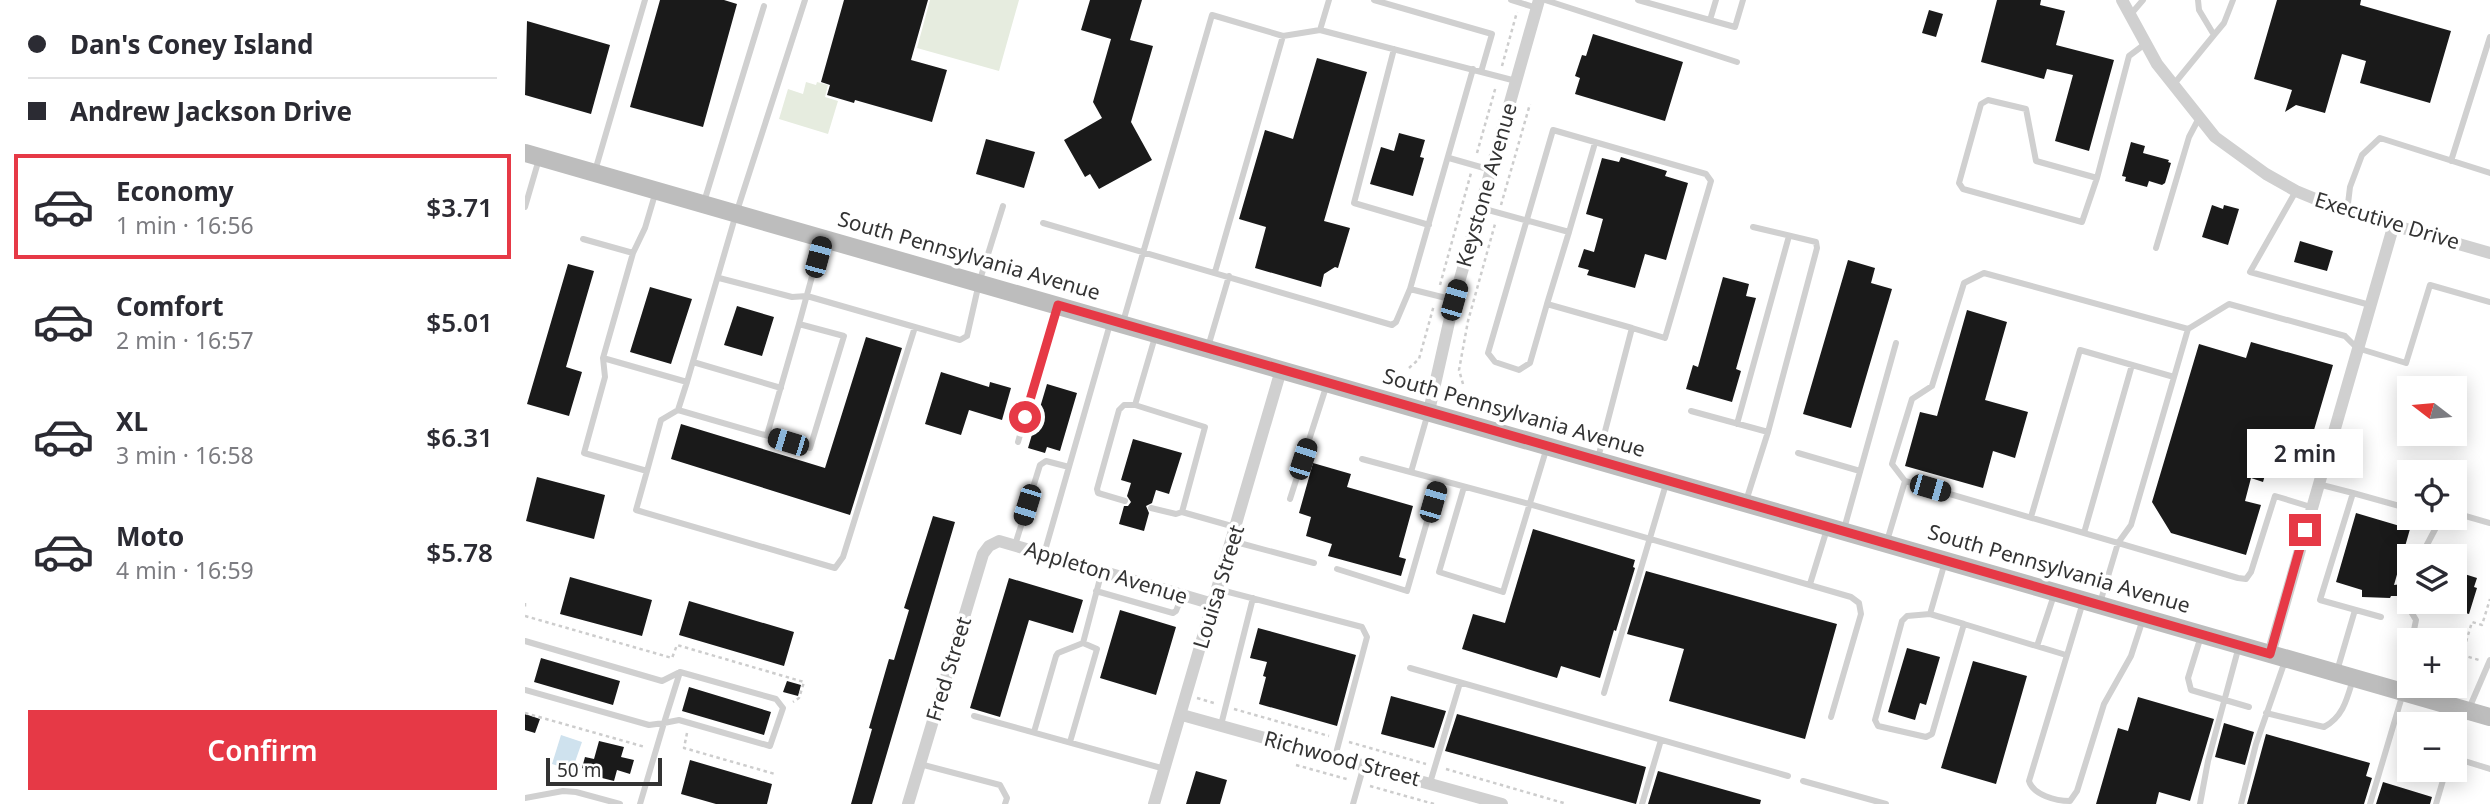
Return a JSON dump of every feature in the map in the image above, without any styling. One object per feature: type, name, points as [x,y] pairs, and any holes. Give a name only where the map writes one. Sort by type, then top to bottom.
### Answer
[{"type":"main road","name":"South Pennsylvania Avenue","points":[[532,156],[2397,690]]},
{"type":"main road","name":"South Pennsylvania Avenue","points":[[2424,698],[2490,717]]},
{"type":"street","name":"Executive Drive","points":[[2122,0],[2145,44],[2199,118],[2215,137],[2266,174],[2296,191],[2347,212],[2490,253]]},
{"type":"street","name":"Keystone Avenue","points":[[1429,411],[1454,300],[1541,3]]},
{"type":"street","points":[[2278,656],[2311,507],[2394,224]]},
{"type":"street","name":"Louisa Street","points":[[1154,804],[1281,370]]},
{"type":"street","name":"Appleton Avenue","points":[[999,541],[1213,604]]},
{"type":"street","name":"Fred Street","points":[[908,804],[983,554],[989,545],[999,541]]},
{"type":"street","name":"Richwood Street","points":[[1182,715],[1500,804]]},
{"type":"lane","points":[[595,173],[645,0]]},
{"type":"lane","points":[[805,0],[736,214],[678,410],[661,420],[636,510],[835,568],[843,557],[852,532],[915,327]]},
{"type":"lane","points":[[1320,30],[1329,0]]},
{"type":"lane","points":[[1374,0],[1492,34],[1481,72]]},
{"type":"lane","points":[[1511,0],[1541,3],[1737,62]]},
{"type":"lane","points":[[1638,0],[1735,27],[1743,0]]},
{"type":"lane","points":[[1710,20],[1716,0]]},
{"type":"lane","points":[[2131,15],[2143,0]]},
{"type":"lane","points":[[2198,0],[2199,10],[2214,35]]},
{"type":"lane","points":[[2173,85],[2224,23],[2234,0]]},
{"type":"lane","points":[[704,204],[764,6]]},
{"type":"lane","points":[[1044,554],[1069,467],[1143,251],[1212,15],[1283,36],[1320,30],[1516,81]]},
{"type":"lane","points":[[1215,272],[1283,36]]},
{"type":"lane","points":[[2451,161],[2490,37]]},
{"type":"lane","points":[[2097,178],[2036,161],[2026,109],[1988,100],[1981,104],[1959,183],[1963,189],[2079,223],[2084,220],[2097,178],[2129,56],[2145,44]]},
{"type":"lane","points":[[1394,49],[1354,203],[1429,225]]},
{"type":"lane","points":[[1043,223],[1392,325],[1396,322],[1410,289],[1473,69]]},
{"type":"lane","points":[[2156,248],[2189,137],[2199,118]]},
{"type":"lane","points":[[1547,304],[1665,338],[1711,181],[1706,174],[1553,130],[1487,353],[1495,362],[1519,370],[1530,363],[1547,304],[1595,143]]},
{"type":"lane","points":[[2347,212],[2350,187],[2362,155],[2380,138],[2490,173]]},
{"type":"lane","points":[[525,207],[532,156]]},
{"type":"lane","points":[[1449,158],[1492,171]]},
{"type":"lane","points":[[647,471],[584,453],[605,377],[603,358],[633,253],[645,228],[656,191]]},
{"type":"lane","points":[[2296,191],[2250,272],[2370,305]]},
{"type":"lane","points":[[719,278],[792,297],[807,296],[960,340],[967,336],[979,283],[1003,205]]},
{"type":"lane","points":[[1481,208],[1569,232]]},
{"type":"lane","points":[[1746,503],[1768,432],[1817,248],[1816,242],[1753,227]]},
{"type":"lane","points":[[1737,424],[1790,236]]},
{"type":"lane","points":[[767,435],[823,238]]},
{"type":"lane","points":[[583,239],[633,253]]},
{"type":"lane","points":[[2188,329],[1984,273],[1978,275],[1964,284],[1932,386],[1912,399],[1892,464],[1905,481],[2246,579],[2251,572],[2275,496],[2311,507]]},
{"type":"lane","points":[[1208,349],[1229,276]]},
{"type":"lane","points":[[2143,617],[2131,656],[2104,705],[2077,791],[2070,801],[2037,792],[2031,788],[2029,781],[2066,655],[2118,543],[2131,525],[2188,329],[2229,304],[2345,336],[2357,348],[2406,363],[2430,285],[2490,302]]},
{"type":"lane","points":[[1410,289],[1454,300]]},
{"type":"lane","points":[[1018,442],[1058,305]]},
{"type":"lane","points":[[678,410],[810,448],[844,336],[799,324]]},
{"type":"lane","points":[[1598,460],[1632,328]]},
{"type":"lane","points":[[1135,405],[1156,334]]},
{"type":"lane","points":[[1810,584],[1860,471],[1896,343]]},
{"type":"lane","points":[[2031,517],[2080,350],[2174,377]]},
{"type":"lane","points":[[603,358],[687,382]]},
{"type":"lane","points":[[693,362],[781,388]]},
{"type":"lane","points":[[2084,533],[2132,365]]},
{"type":"lane","points":[[1290,499],[1327,382]]},
{"type":"lane","points":[[1125,501],[1098,493],[1097,488],[1119,410],[1124,405],[1135,405],[1205,427],[1182,512]]},
{"type":"lane","points":[[1411,472],[1429,411]]},
{"type":"lane","points":[[1691,411],[1768,432]]},
{"type":"lane","points":[[1464,487],[1439,572],[1503,592],[1547,446]]},
{"type":"lane","points":[[1798,453],[1860,471]]},
{"type":"lane","points":[[1362,459],[1851,597],[1859,603],[1861,614],[1831,717]]},
{"type":"lane","points":[[1015,545],[1039,465],[1046,461],[1069,467]]},
{"type":"lane","points":[[1337,569],[1408,590],[1439,480]]},
{"type":"lane","points":[[1604,693],[1667,481]]},
{"type":"lane","points":[[1886,543],[1905,481]]},
{"type":"lane","points":[[2318,484],[2397,505]]},
{"type":"lane","points":[[2353,493],[2320,600],[2381,617]]},
{"type":"lane","points":[[1151,508],[1176,514],[1182,512],[1237,527]]},
{"type":"lane","points":[[2467,516],[2490,523]]},
{"type":"lane","points":[[1232,541],[1314,563]]},
{"type":"lane","points":[[1930,614],[1946,560]]},
{"type":"lane","points":[[1083,643],[1102,571]]},
{"type":"lane","points":[[1217,589],[1362,627],[1367,637],[1335,757]]},
{"type":"lane","points":[[1096,591],[1173,613],[1177,611],[1182,596]]},
{"type":"lane","points":[[2037,646],[2054,592]]},
{"type":"lane","points":[[1221,725],[1253,598]]},
{"type":"lane","points":[[2266,713],[2323,727],[2333,721],[2342,710],[2355,610]]},
{"type":"lane","points":[[1964,624],[1932,734],[1926,737],[1878,726],[1875,720],[1902,621],[1907,617],[1930,614],[1964,624],[2037,646],[2066,655]]},
{"type":"lane","points":[[2202,634],[2188,678],[2189,686],[2194,693],[2249,707]]},
{"type":"lane","points":[[525,641],[662,681],[680,672],[776,699],[783,708],[770,746],[679,720],[649,725],[525,690]]},
{"type":"lane","points":[[1034,732],[1056,656],[1083,643],[1097,649],[1070,742]]},
{"type":"lane","points":[[2200,804],[2239,645]]},
{"type":"lane","points":[[2241,804],[2266,713],[2278,656]]},
{"type":"lane","points":[[2467,715],[2489,662]]},
{"type":"lane","points":[[1410,668],[1789,776]]},
{"type":"lane","points":[[640,804],[680,672]]},
{"type":"lane","points":[[1430,783],[1459,682]]},
{"type":"lane","points":[[2370,804],[2401,698]]},
{"type":"lane","points":[[974,716],[1165,768]]},
{"type":"lane","points":[[1642,804],[1661,740]]},
{"type":"lane","points":[[2467,762],[2490,769]]},
{"type":"lane","points":[[920,764],[1000,785],[1007,797],[1005,804]]},
{"type":"lane","points":[[1353,804],[1364,765]]},
{"type":"lane","points":[[1803,781],[1862,801],[1886,804]]},
{"type":"lane","points":[[2436,804],[2442,782]]},
{"type":"lane","points":[[525,798],[563,791],[621,804]]},
{"type":"path","points":[[1409,368],[1419,359],[1520,2]]},
{"type":"path","points":[[1463,384],[1459,370],[1468,321],[1530,104]]},
{"type":"path","points":[[2467,638],[2472,622],[2482,625],[2490,599]]},
{"type":"path","points":[[525,615],[672,658],[677,645],[804,682],[799,698],[783,708]]},
{"type":"path","points":[[2467,656],[2489,662]]},
{"type":"path","points":[[1187,696],[1567,804]]},
{"type":"path","points":[[525,713],[647,747]]},
{"type":"path","points":[[689,723],[684,748],[775,774]]},
{"type":"shaded area","points":[[930,0],[1019,0],[999,71],[917,48]]},
{"type":"shaded area","points":[[806,82],[828,85],[825,97],[838,101],[828,134],[779,119],[788,89],[803,94]]},
{"type":"water","points":[[561,735],[582,742],[575,762],[580,764],[577,772],[552,764]]},
{"type":"building","points":[[660,0],[724,0],[737,4],[703,127],[630,107]]},
{"type":"building","points":[[844,0],[928,0],[911,60],[947,70],[932,122],[855,100],[854,103],[827,95],[830,85],[821,82]]},
{"type":"building","points":[[1090,0],[1142,0],[1130,40],[1153,46],[1131,122],[1152,160],[1099,189],[1090,174],[1085,177],[1064,140],[1102,118],[1093,102],[1111,39],[1081,30]]},
{"type":"building","points":[[1997,0],[2041,0],[2040,5],[2065,11],[2056,45],[2114,60],[2089,151],[2055,141],[2073,75],[2047,69],[2044,79],[1981,62]]},
{"type":"building","points":[[2277,0],[2361,0],[2360,5],[2451,31],[2430,103],[2360,83],[2366,61],[2342,54],[2325,113],[2296,105],[2285,112],[2292,90],[2254,79]]},
{"type":"building","points":[[1929,10],[1943,14],[1936,37],[1922,33]]},
{"type":"building","points":[[527,21],[610,45],[591,114],[525,95]]},
{"type":"building","points":[[1593,34],[1683,62],[1665,121],[1575,94],[1580,78],[1575,76],[1582,55],[1586,56]]},
{"type":"building","points":[[1317,58],[1367,72],[1324,221],[1350,228],[1338,268],[1335,267],[1324,274],[1321,287],[1255,268],[1266,227],[1239,219],[1265,130],[1293,139]]},
{"type":"building","points":[[1399,133],[1425,140],[1420,157],[1424,158],[1413,196],[1370,184],[1381,147],[1394,151]]},
{"type":"building","points":[[986,139],[1035,152],[1024,188],[976,174]]},
{"type":"building","points":[[2131,142],[2145,146],[2143,153],[2169,160],[2171,163],[2165,183],[2162,185],[2149,181],[2147,187],[2125,181],[2126,177],[2122,176]]},
{"type":"building","points":[[1621,157],[1667,171],[1665,176],[1688,183],[1666,260],[1645,254],[1635,288],[1587,275],[1589,270],[1578,267],[1584,249],[1594,252],[1603,219],[1586,214],[1602,158],[1619,162]]},
{"type":"building","points":[[2212,205],[2223,209],[2224,205],[2239,209],[2228,245],[2202,237]]},
{"type":"building","points":[[2300,241],[2333,251],[2327,271],[2294,262]]},
{"type":"building","points":[[1848,260],[1875,268],[1871,283],[1892,289],[1851,428],[1803,414]]},
{"type":"building","points":[[568,264],[594,271],[566,367],[582,372],[569,416],[527,404]]},
{"type":"building","points":[[1723,277],[1749,284],[1746,296],[1756,298],[1736,369],[1741,371],[1732,402],[1686,389],[1693,365],[1698,367]]},
{"type":"building","points":[[650,287],[692,299],[671,364],[630,352]]},
{"type":"building","points":[[737,306],[774,317],[762,356],[724,345]]},
{"type":"building","points":[[1967,310],[2007,322],[1985,400],[2028,412],[2015,458],[1993,451],[1983,488],[1905,466],[1920,412],[1937,416]]},
{"type":"building","points":[[866,337],[902,348],[850,515],[671,459],[681,424],[825,468]]},
{"type":"building","points":[[2251,342],[2333,365],[2309,447],[2276,437],[2263,482],[2251,478],[2245,501],[2261,505],[2246,555],[2171,533],[2152,502],[2199,344],[2246,358]]},
{"type":"building","points":[[941,372],[989,387],[990,382],[1011,388],[1002,420],[969,410],[961,435],[925,424]]},
{"type":"building","points":[[1047,384],[1077,393],[1060,451],[1047,447],[1045,453],[1028,448]]},
{"type":"building","points":[[1133,439],[1182,453],[1169,494],[1156,490],[1152,503],[1146,506],[1149,513],[1144,531],[1119,524],[1124,506],[1131,502],[1127,496],[1131,483],[1121,480]]},
{"type":"building","points":[[1313,463],[1351,474],[1347,487],[1413,506],[1399,557],[1406,559],[1401,576],[1328,556],[1332,544],[1306,536],[1311,517],[1299,513]]},
{"type":"building","points":[[537,477],[605,495],[594,539],[526,521]]},
{"type":"building","points":[[2356,513],[2397,525],[2397,530],[2410,530],[2406,544],[2397,544],[2397,574],[2394,585],[2397,585],[2397,596],[2362,597],[2362,590],[2336,582]]},
{"type":"building","points":[[933,516],[955,522],[872,804],[851,804],[872,729],[869,728],[889,659],[894,660],[909,610],[904,608]]},
{"type":"building","points":[[1533,529],[1635,560],[1635,568],[1600,678],[1561,666],[1557,678],[1462,649],[1473,614],[1505,623]]},
{"type":"building","points":[[1646,571],[1837,624],[1805,739],[1669,701],[1684,649],[1627,634]]},
{"type":"building","points":[[2467,575],[2477,578],[2474,587],[2477,588],[2469,614]]},
{"type":"building","points":[[570,577],[652,600],[642,636],[560,614]]},
{"type":"building","points":[[1009,578],[1083,600],[1073,633],[1029,620],[1000,717],[970,708]]},
{"type":"building","points":[[689,601],[794,632],[784,666],[679,635]]},
{"type":"building","points":[[1120,610],[1176,627],[1156,695],[1100,678]]},
{"type":"building","points":[[1258,628],[1356,655],[1337,726],[1259,704],[1267,662],[1250,658]]},
{"type":"building","points":[[1907,648],[1940,657],[1926,705],[1920,703],[1915,720],[1888,712]]},
{"type":"building","points":[[541,658],[620,681],[613,705],[534,682]]},
{"type":"building","points":[[1973,661],[2027,676],[1996,784],[1941,768]]},
{"type":"building","points":[[787,681],[801,685],[798,696],[783,692]]},
{"type":"building","points":[[689,687],[771,712],[764,735],[682,711]]},
{"type":"building","points":[[1391,696],[1446,711],[1434,748],[1381,734]]},
{"type":"building","points":[[2138,697],[2214,719],[2190,801],[2159,792],[2156,804],[2096,804],[2118,728],[2128,731]]},
{"type":"building","points":[[525,714],[540,719],[535,733],[525,730]]},
{"type":"building","points":[[1457,714],[1646,767],[1636,804],[1445,751]]},
{"type":"building","points":[[2224,723],[2254,732],[2245,765],[2215,757]]},
{"type":"building","points":[[2266,734],[2370,763],[2366,776],[2372,778],[2364,804],[2247,804]]},
{"type":"building","points":[[599,741],[624,747],[621,757],[634,760],[630,774],[617,770],[614,781],[590,775],[590,771],[582,768],[585,757],[594,759]]},
{"type":"building","points":[[690,760],[772,784],[767,804],[716,804],[681,794]]},
{"type":"building","points":[[1196,771],[1227,780],[1220,804],[1186,804]]},
{"type":"building","points":[[1658,771],[1761,800],[1760,804],[1648,804]]},
{"type":"building","points":[[2383,782],[2432,797],[2430,804],[2376,804]]},
{"type":"route","points":[[1025,417],[1058,305],[2270,654],[2305,530]]}]
